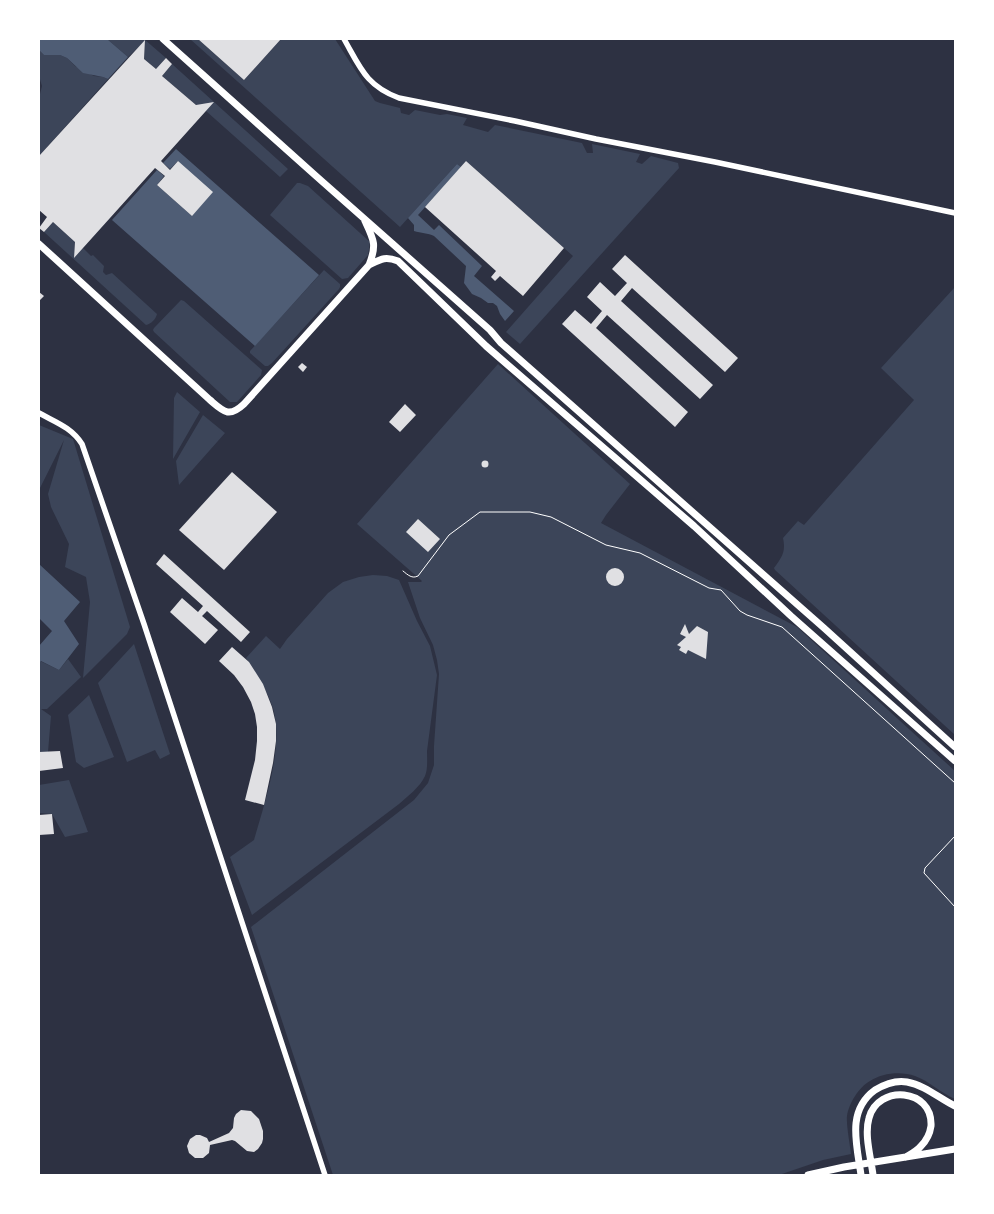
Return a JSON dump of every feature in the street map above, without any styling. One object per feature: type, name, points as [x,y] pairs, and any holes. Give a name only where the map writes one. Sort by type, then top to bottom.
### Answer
[{"type":"highway","points":[[163,39],[490,330],[500,343],[832,635],[955,747]]},
{"type":"highway","points":[[39,244],[210,400],[226,412],[232,412],[244,404],[369,265],[373,256],[374,245],[364,218]]},
{"type":"highway","points":[[369,265],[382,258],[398,261],[486,346],[694,526],[806,629],[955,761]]},
{"type":"highway","points":[[861,1175],[855,1128],[856,1116],[862,1103],[871,1093],[881,1086],[894,1082],[907,1082],[920,1086],[955,1106]]},
{"type":"highway","points":[[873,1175],[867,1129],[871,1111],[878,1103],[888,1097],[900,1094],[914,1098],[924,1104],[931,1120],[930,1130],[920,1148],[904,1157]]},
{"type":"highway","points":[[808,1175],[844,1167],[955,1149]]},
{"type":"main road","points":[[344,39],[363,73],[374,85],[386,93],[399,98],[955,213]]},
{"type":"main road","points":[[39,413],[68,428],[82,444],[144,624],[325,1175]]},
{"type":"path","points":[[403,572],[415,578],[418,576],[449,535],[480,512],[530,512],[551,517],[596,541],[640,553],[709,588],[721,590],[740,611],[782,626],[955,783]]},
{"type":"path","points":[[955,836],[925,868],[924,873],[955,908]]},
{"type":"shaded area","points":[[39,39],[107,39],[128,57],[108,79],[83,73],[67,58],[60,55],[44,55],[39,50]]},
{"type":"shaded area","points":[[107,39],[144,39],[166,58],[156,69],[144,59],[145,41],[128,57]]},
{"type":"shaded area","points":[[190,39],[198,39],[244,80],[281,39],[335,39],[375,101],[400,108],[401,113],[409,115],[415,110],[440,115],[447,114],[467,118],[463,125],[488,132],[495,125],[582,143],[587,153],[593,153],[592,144],[640,154],[636,162],[642,164],[651,156],[678,163],[679,168],[520,344],[506,332],[573,256],[466,161],[461,167],[457,164],[400,227]]},
{"type":"shaded area","points":[[39,50],[44,55],[60,55],[94,76],[108,79],[39,156],[39,98],[42,86],[39,76]]},
{"type":"shaded area","points":[[172,64],[288,169],[280,177],[206,111],[196,105],[162,76]]},
{"type":"shaded area","points":[[176,149],[319,275],[255,346],[112,220],[157,170],[164,176],[157,185],[192,216],[178,161],[170,169],[163,163]]},
{"type":"shaded area","points":[[457,164],[461,167],[418,215],[434,230],[439,225],[482,266],[474,276],[514,311],[505,321],[497,306],[472,294],[464,283],[466,266],[434,236],[414,231],[414,225],[408,218]]},
{"type":"shaded area","points":[[297,183],[308,186],[370,242],[368,255],[348,278],[342,279],[270,215]]},
{"type":"shaded area","points":[[53,222],[75,242],[74,258],[83,248],[91,256],[93,255],[104,266],[103,272],[106,275],[112,273],[157,314],[156,318],[146,325],[44,232]]},
{"type":"shaded area","points":[[324,270],[340,284],[339,289],[272,363],[265,366],[250,351]]},
{"type":"shaded area","points":[[955,287],[955,735],[774,568],[783,554],[783,538],[798,521],[804,525],[914,400],[881,368]]},
{"type":"shaded area","points":[[181,300],[262,370],[261,375],[237,402],[230,402],[154,332],[154,328]]},
{"type":"shaded area","points":[[498,364],[630,484],[601,523],[797,627],[955,771],[955,1099],[910,1074],[892,1074],[875,1078],[858,1091],[848,1111],[847,1124],[851,1154],[823,1160],[779,1175],[333,1175],[251,927],[414,800],[428,783],[434,765],[439,674],[433,645],[420,618],[408,582],[422,581],[357,524]]},
{"type":"shaded area","points":[[177,392],[200,412],[173,459],[174,398]]},
{"type":"shaded area","points":[[203,415],[225,433],[179,485],[176,461]]},
{"type":"shaded area","points":[[39,425],[73,439],[130,627],[127,634],[83,678],[90,602],[86,577],[65,567],[69,544],[51,507],[48,494],[64,440],[39,490]]},
{"type":"shaded area","points":[[39,564],[80,602],[64,621],[79,644],[59,670],[41,661],[39,663],[39,646],[52,631],[39,618]]},
{"type":"shaded area","points":[[373,575],[387,576],[399,580],[430,646],[437,675],[425,776],[417,788],[399,804],[252,915],[230,857],[254,840],[272,774],[275,757],[276,724],[271,701],[246,658],[266,636],[280,649],[328,593],[343,582]]},
{"type":"shaded area","points":[[134,644],[170,754],[160,759],[155,750],[127,762],[98,683]]},
{"type":"shaded area","points":[[68,659],[81,677],[47,709],[41,709],[51,716],[48,752],[39,752],[39,663],[40,661],[59,670]]},
{"type":"shaded area","points":[[89,695],[114,757],[84,768],[76,762],[68,715]]},
{"type":"shaded area","points":[[69,780],[88,832],[65,837],[52,814],[39,813],[39,785]]},
{"type":"building","points":[[198,39],[281,39],[244,80]]},
{"type":"building","points":[[145,40],[144,59],[156,69],[166,58],[172,64],[162,76],[196,105],[214,102],[161,161],[170,170],[178,161],[213,192],[192,216],[157,185],[165,176],[155,168],[74,258],[75,242],[53,222],[44,232],[39,228],[47,217],[39,210],[39,156]]},
{"type":"building","points":[[466,161],[564,248],[523,296],[500,276],[495,281],[491,277],[496,271],[425,207]]},
{"type":"building","points":[[625,255],[738,358],[725,372],[632,288],[621,301],[713,385],[700,399],[607,315],[596,328],[688,412],[675,427],[562,324],[575,310],[591,324],[602,311],[587,297],[600,282],[615,296],[627,283],[612,269]]},
{"type":"building","points":[[39,292],[44,296],[39,301]]},
{"type":"building","points":[[302,363],[307,367],[303,372],[298,367]]},
{"type":"building","points":[[405,404],[416,415],[400,432],[389,422]]},
{"type":"building","points":[[485,460],[489,464],[485,468],[481,464]]},
{"type":"building","points":[[232,472],[277,512],[224,570],[179,530]]},
{"type":"building","points":[[418,519],[440,539],[428,552],[406,532]]},
{"type":"building","points":[[164,554],[250,632],[241,642],[207,611],[202,616],[218,630],[205,644],[170,612],[182,598],[198,612],[203,606],[156,564]]},
{"type":"building","points":[[615,568],[621,571],[624,577],[621,583],[615,586],[609,583],[606,577],[609,571]]},
{"type":"building","points":[[685,624],[689,634],[697,626],[708,632],[706,659],[688,650],[686,654],[679,650],[681,647],[677,645],[686,637],[680,634]]},
{"type":"building","points":[[232,647],[249,662],[263,684],[276,724],[273,763],[264,805],[245,800],[255,760],[257,727],[251,702],[243,687],[234,675],[219,661]]},
{"type":"building","points":[[60,751],[63,768],[39,771],[39,752]]},
{"type":"building","points":[[52,814],[54,834],[39,835],[39,815]]},
{"type":"building","points":[[241,1110],[251,1111],[259,1119],[263,1131],[263,1139],[258,1149],[254,1152],[247,1151],[232,1140],[210,1145],[209,1153],[203,1158],[195,1158],[189,1153],[187,1146],[190,1139],[200,1135],[207,1138],[209,1142],[229,1133],[233,1128],[236,1114]]}]
